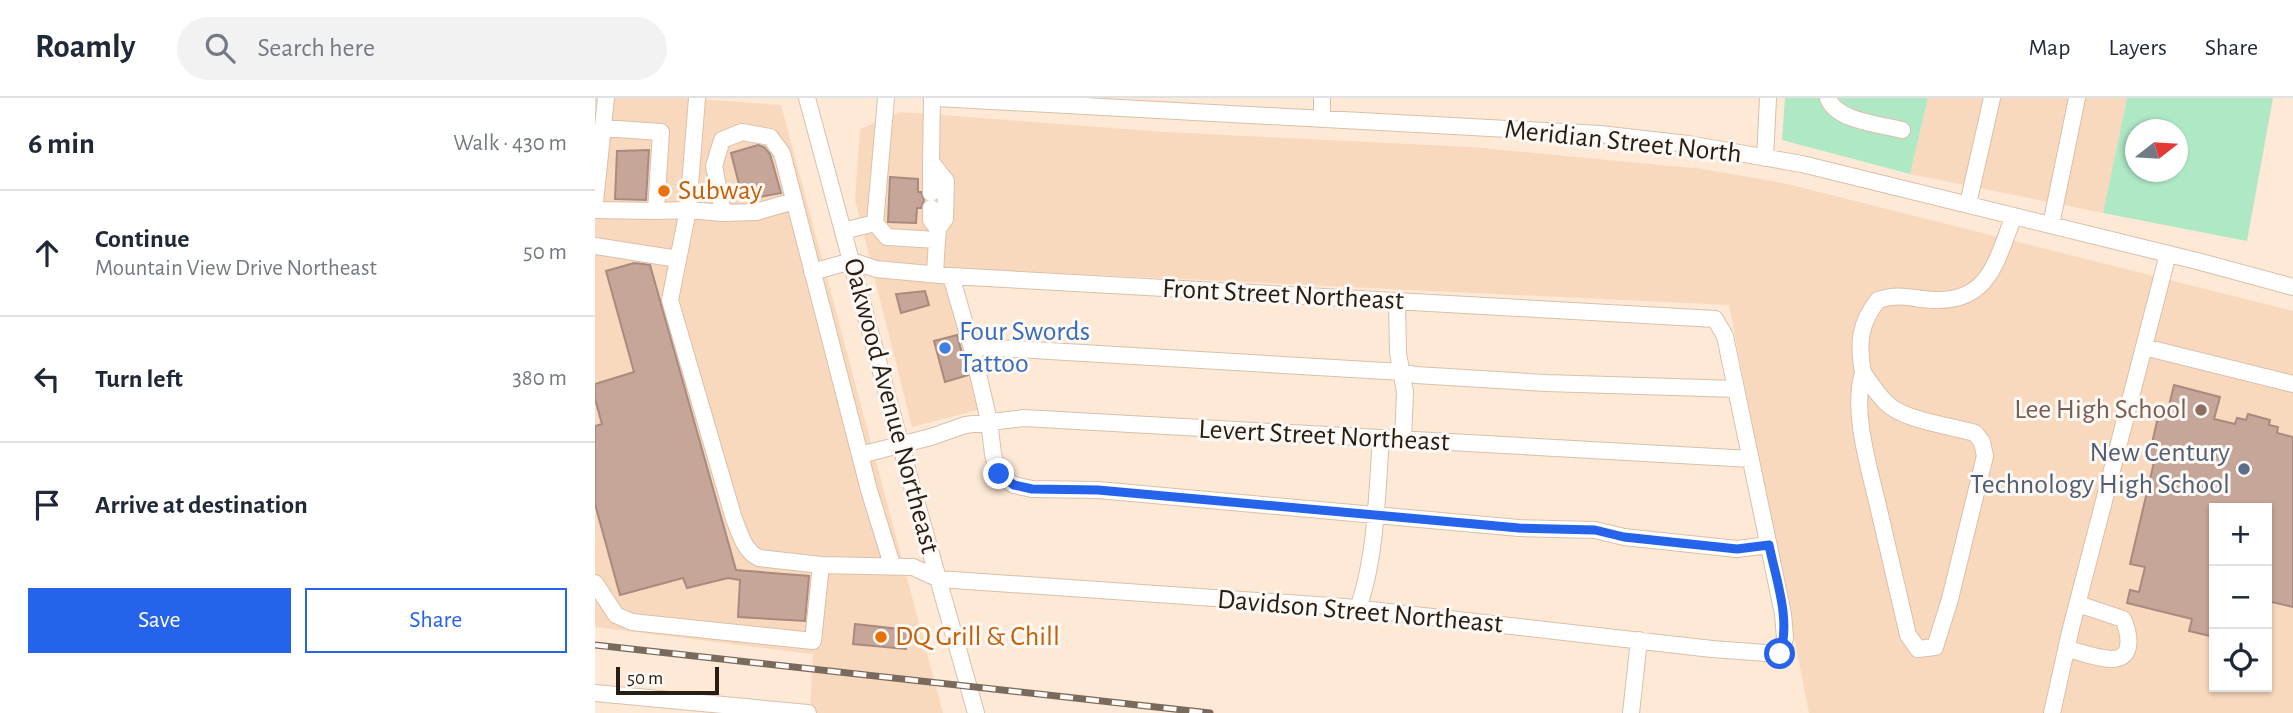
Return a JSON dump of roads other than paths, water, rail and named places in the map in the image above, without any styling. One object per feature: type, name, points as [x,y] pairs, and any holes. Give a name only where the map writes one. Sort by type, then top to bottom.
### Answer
[{"type":"street","points":[[606,98],[595,203],[644,206],[652,212]]},
{"type":"street","name":"Davidson Street Northeast","points":[[697,98],[688,210],[670,300],[743,543],[758,558],[821,565],[913,567],[939,579],[1358,608],[1780,654],[1785,638],[1783,614],[1769,545]]},
{"type":"street","name":"Oakwood Avenue Northeast","points":[[807,98],[977,713]]},
{"type":"street","points":[[886,98],[875,223],[887,237],[938,234]]},
{"type":"street","points":[[935,98],[931,220],[938,234],[943,274],[972,348],[999,474],[1014,485],[1032,489],[1098,490],[1519,528],[1595,530],[1624,537],[1737,549],[1769,545],[1736,389],[1546,383],[1402,372],[972,348]]},
{"type":"street","name":"Meridian Street North","points":[[935,98],[1124,103],[1252,115],[1600,134],[1688,144],[1802,164],[2293,287]]},
{"type":"street","points":[[1251,98],[1252,115]]},
{"type":"street","points":[[1322,98],[1322,117]]},
{"type":"street","points":[[1765,158],[1768,98]]},
{"type":"street","points":[[1828,98],[1831,107],[1840,115],[1902,130]]},
{"type":"street","points":[[1968,204],[1992,98]]},
{"type":"street","points":[[2051,225],[2077,98]]},
{"type":"street","points":[[603,128],[661,132],[652,212]]},
{"type":"street","points":[[723,213],[714,166],[722,140],[742,132],[770,137],[782,153],[860,455],[892,565]]},
{"type":"street","points":[[931,162],[946,181],[945,219],[938,234]]},
{"type":"street","points":[[595,211],[756,212],[794,201]]},
{"type":"street","points":[[1863,373],[1859,387],[1859,405],[1867,455],[1908,635],[1918,649],[1935,647],[1950,599],[1985,456],[1982,442],[1975,433],[1892,408],[1863,373],[1858,346],[1867,314],[1878,300],[1902,295],[1935,300],[1950,299],[1981,288],[1993,267],[2014,216]]},
{"type":"street","points":[[843,231],[875,223]]},
{"type":"street","points":[[595,246],[678,258]]},
{"type":"street","points":[[2052,713],[2168,254]]},
{"type":"street","points":[[812,272],[852,261]]},
{"type":"street","name":"Front Street Northeast","points":[[852,261],[876,269],[943,274],[1715,319],[1725,336],[1736,389]]},
{"type":"street","points":[[1397,302],[1398,353],[1405,392],[1403,440]]},
{"type":"street","points":[[2144,346],[2293,384]]},
{"type":"street","name":"Levert Street Northeast","points":[[860,455],[965,425],[1024,418],[1751,459]]},
{"type":"street","points":[[1358,608],[1364,591],[1375,515],[1381,439]]},
{"type":"street","points":[[595,583],[617,615],[632,622],[813,641],[821,565]]},
{"type":"street","points":[[2067,649],[2113,660],[2123,656],[2130,646],[2129,631],[2123,619],[2078,604]]},
{"type":"street","points":[[1631,713],[1639,640]]},
{"type":"street","points":[[595,693],[808,713]]},
{"type":"railway","points":[[595,645],[1210,713]]},
{"type":"place","name":"Subway","points":[[664,191]]},
{"type":"place","name":"Four Swords Tattoo","points":[[945,348]]},
{"type":"place","name":"Lee High School","points":[[2201,410]]},
{"type":"place","name":"New Century Technology High School","points":[[2244,469]]},
{"type":"place","name":"DQ Grill & Chill","points":[[881,637]]}]
